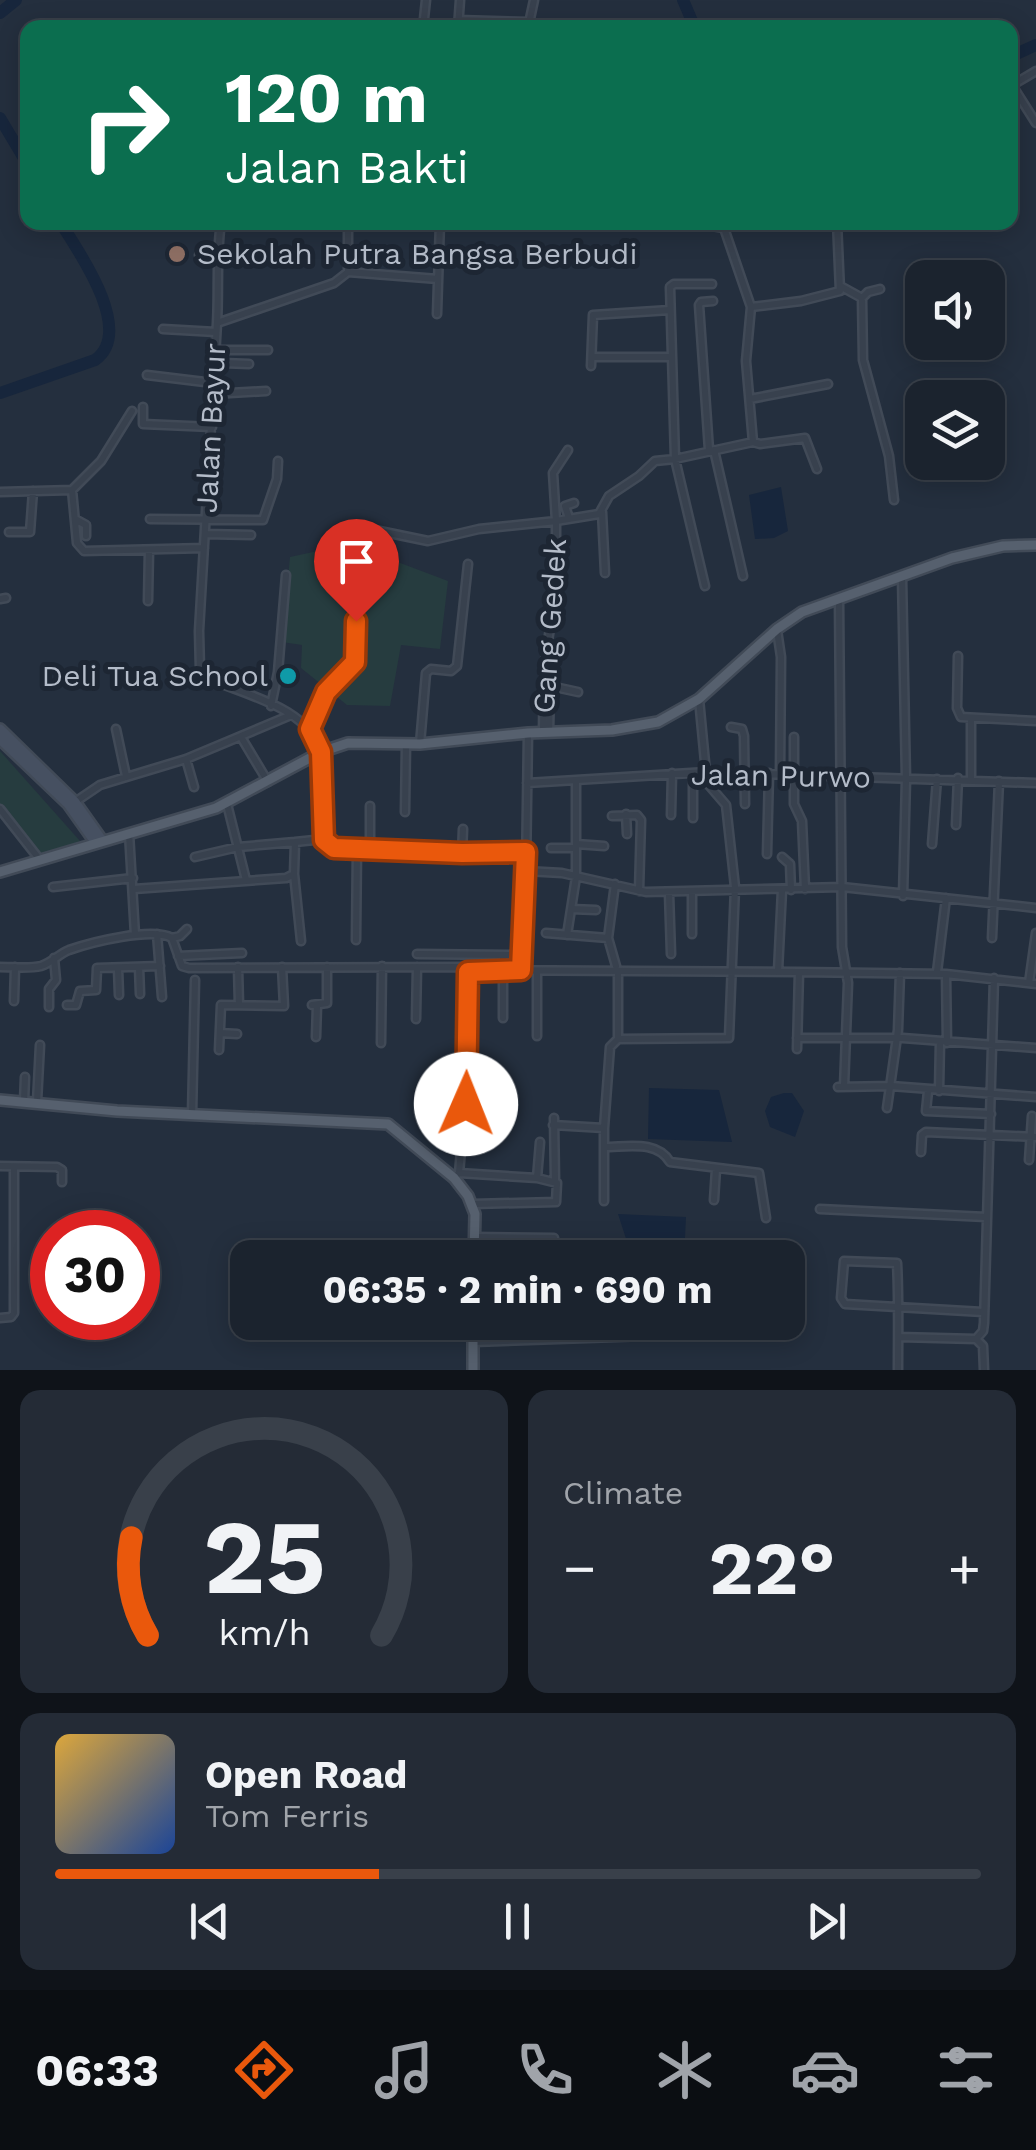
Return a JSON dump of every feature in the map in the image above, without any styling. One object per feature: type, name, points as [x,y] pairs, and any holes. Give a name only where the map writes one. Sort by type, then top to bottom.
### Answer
[{"type":"main road","points":[[0,872],[226,804],[321,752],[363,741],[420,744],[528,732],[612,730],[658,722],[699,699],[792,617],[839,596],[972,552],[1036,545]]},
{"type":"main road","points":[[0,728],[76,802],[99,841]]},
{"type":"main road","points":[[0,739],[68,804],[99,841]]},
{"type":"main road","points":[[0,1100],[117,1112],[388,1124],[456,1175],[474,1209],[475,1240]]},
{"type":"main road","points":[[473,1370],[474,1340]]},
{"type":"street","points":[[1018,93],[1036,122]]},
{"type":"street","points":[[163,328],[216,327],[220,230]]},
{"type":"street","points":[[348,230],[348,272],[438,279]]},
{"type":"street","points":[[437,314],[440,230]]},
{"type":"street","points":[[725,230],[751,307],[746,361],[753,442]]},
{"type":"street","points":[[751,307],[838,292],[842,287],[838,230]]},
{"type":"street","points":[[199,256],[216,256]]},
{"type":"street","name":"Jalan Bayur","points":[[321,752],[310,729],[290,715],[207,678],[200,670],[216,327],[334,283],[348,272]]},
{"type":"street","points":[[704,586],[676,459],[670,310],[672,285],[712,284]]},
{"type":"street","points":[[842,287],[862,298]]},
{"type":"street","points":[[880,289],[862,298],[863,360],[889,456],[894,500]]},
{"type":"street","points":[[713,301],[699,305],[712,450],[743,576]]},
{"type":"street","points":[[670,310],[593,315],[592,362],[670,357]]},
{"type":"street","points":[[215,350],[268,350]]},
{"type":"street","points":[[214,368],[223,363],[250,364]]},
{"type":"street","points":[[147,375],[213,383]]},
{"type":"street","points":[[750,399],[828,384]]},
{"type":"street","points":[[213,394],[266,391]]},
{"type":"street","points":[[143,407],[143,424],[212,427]]},
{"type":"street","points":[[0,492],[72,490],[110,449],[132,411]]},
{"type":"street","name":"Gang Gedek","points":[[546,732],[544,666],[556,591],[556,521],[594,517],[610,496],[640,476],[655,460],[753,442],[806,438],[818,469]]},
{"type":"street","points":[[310,729],[326,692],[355,662],[355,574],[360,527],[428,540],[479,529],[556,521],[553,473],[568,450]]},
{"type":"street","points":[[150,519],[264,520],[278,461]]},
{"type":"street","points":[[72,490],[81,550],[204,548]]},
{"type":"street","points":[[8,532],[30,532],[32,491]]},
{"type":"street","points":[[569,518],[565,506],[574,503]]},
{"type":"street","points":[[602,511],[605,573]]},
{"type":"street","points":[[75,520],[86,525],[86,536]]},
{"type":"street","points":[[206,534],[252,535]]},
{"type":"street","points":[[148,601],[150,550]]},
{"type":"street","points":[[420,744],[426,673],[430,669],[451,671],[457,666],[468,564]]},
{"type":"street","points":[[271,706],[278,672],[286,576]]},
{"type":"street","points":[[902,577],[906,779],[903,896]]},
{"type":"street","points":[[839,596],[842,947],[847,971],[841,1087],[891,1086],[1036,1097]]},
{"type":"street","points":[[777,628],[781,676],[780,774]]},
{"type":"street","points":[[958,656],[958,714],[1036,721]]},
{"type":"street","points":[[546,732],[550,689],[578,692]]},
{"type":"street","points":[[604,1201],[610,1047],[618,1039],[728,1038],[735,887],[726,806],[708,786],[699,699]]},
{"type":"street","points":[[76,802],[92,788],[186,760],[290,715]]},
{"type":"street","points":[[971,779],[972,718]]},
{"type":"street","points":[[731,727],[742,729],[745,804]]},
{"type":"street","points":[[116,729],[126,776]]},
{"type":"street","points":[[520,971],[528,732]]},
{"type":"street","points":[[242,737],[268,782]]},
{"type":"street","points":[[794,737],[794,804],[802,821],[805,888]]},
{"type":"street","points":[[405,812],[406,744]]},
{"type":"street","points":[[321,752],[324,840]]},
{"type":"street","points":[[186,760],[194,787]]},
{"type":"street","name":"Jalan Purwo","points":[[526,783],[707,772],[1036,783]]},
{"type":"street","points":[[671,815],[672,773]]},
{"type":"street","points":[[692,818],[693,773]]},
{"type":"street","points":[[767,854],[769,773]]},
{"type":"street","points":[[956,825],[958,778]]},
{"type":"street","points":[[932,844],[937,779]]},
{"type":"street","points":[[992,938],[999,781]]},
{"type":"street","points":[[567,934],[576,877],[576,782]]},
{"type":"street","points":[[226,804],[246,880]]},
{"type":"street","points":[[370,806],[370,849]]},
{"type":"street","points":[[0,809],[40,861]]},
{"type":"street","points":[[626,814],[627,834]]},
{"type":"street","points":[[612,816],[637,815],[641,820],[639,891]]},
{"type":"street","points":[[462,853],[463,829]]},
{"type":"street","points":[[129,833],[135,935]]},
{"type":"street","points":[[195,858],[238,847],[324,840],[334,848],[526,852]]},
{"type":"street","points":[[295,842],[300,941]]},
{"type":"street","points":[[551,848],[604,846]]},
{"type":"street","points":[[356,940],[357,848]]},
{"type":"street","points":[[778,971],[790,864],[782,857]]},
{"type":"street","points":[[526,870],[639,891],[870,888],[903,896],[1036,908]]},
{"type":"street","points":[[134,890],[280,879],[294,874]]},
{"type":"street","points":[[53,887],[133,878]]},
{"type":"street","points":[[615,884],[608,938],[617,969],[618,1039]]},
{"type":"street","points":[[692,892],[692,934]]},
{"type":"street","points":[[669,893],[671,954]]},
{"type":"street","points":[[939,1092],[944,1042],[946,898]]},
{"type":"street","points":[[571,909],[596,910]]},
{"type":"street","points":[[0,967],[42,966],[82,946],[135,935],[172,938],[187,930]]},
{"type":"street","points":[[546,933],[608,938]]},
{"type":"street","points":[[157,934],[162,997]]},
{"type":"street","points":[[172,938],[176,956],[186,968],[847,971],[942,973],[1032,984],[1036,934]]},
{"type":"street","points":[[82,946],[82,956]]},
{"type":"street","points":[[176,956],[242,953]]},
{"type":"street","points":[[417,954],[522,955]]},
{"type":"street","points":[[464,954],[466,1094],[456,1175],[555,1181]]},
{"type":"street","points":[[503,955],[503,1018]]},
{"type":"street","points":[[49,1007],[49,989],[56,980],[54,958]]},
{"type":"street","points":[[14,1001],[15,966]]},
{"type":"street","points":[[139,966],[140,994]]},
{"type":"street","points":[[68,1005],[76,1004],[80,991],[96,990],[96,968],[160,966]]},
{"type":"street","points":[[381,1043],[382,966]]},
{"type":"street","points":[[220,1050],[221,1006],[284,1006],[282,967]]},
{"type":"street","points":[[316,1037],[314,1005],[328,1003],[326,967]]},
{"type":"street","points":[[416,1020],[417,967]]},
{"type":"street","points":[[118,968],[119,995]]},
{"type":"street","points":[[238,968],[239,1005]]},
{"type":"street","points":[[537,972],[537,1036]]},
{"type":"street","points":[[797,1050],[799,972]]},
{"type":"street","points":[[887,1108],[900,973]]},
{"type":"street","points":[[976,1339],[983,1332],[994,978]]},
{"type":"street","points":[[192,1115],[196,980]]},
{"type":"street","points":[[220,1033],[237,1034]]},
{"type":"street","points":[[797,1038],[895,1039],[1036,1048]]},
{"type":"street","points":[[37,1102],[40,1045]]},
{"type":"street","points":[[24,1102],[25,1077]]},
{"type":"street","points":[[928,1091],[926,1111],[991,1114]]},
{"type":"street","points":[[1029,1160],[1032,1116]]},
{"type":"street","points":[[474,1209],[556,1202],[554,1122],[604,1128]]},
{"type":"street","points":[[921,1152],[922,1135],[926,1132],[1033,1137]]},
{"type":"street","points":[[538,1178],[540,1142]]},
{"type":"street","points":[[604,1147],[654,1147],[663,1151],[670,1162],[759,1173],[766,1218]]},
{"type":"street","points":[[0,1166],[60,1168],[62,1182]]},
{"type":"street","points":[[0,1318],[11,1318],[14,1309],[14,1167]]},
{"type":"street","points":[[714,1200],[716,1169]]},
{"type":"street","points":[[820,1209],[986,1217]]},
{"type":"street","points":[[475,1236],[554,1238]]},
{"type":"street","points":[[898,1370],[899,1337],[897,1306],[896,1262],[844,1261],[841,1298],[845,1304],[897,1306],[983,1312]]},
{"type":"street","points":[[899,1337],[976,1339],[984,1346],[984,1370]]},
{"type":"green space","points":[[350,544],[448,581],[440,649],[401,645],[390,706],[347,705],[301,668],[302,645],[282,642],[290,557]]},
{"type":"green space","points":[[0,751],[80,841],[41,857],[0,805]]},
{"type":"water","points":[[781,487],[788,531],[774,538],[755,539],[749,495]]},
{"type":"water","points":[[649,1088],[719,1090],[732,1142],[648,1139]]},
{"type":"water","points":[[792,1093],[804,1111],[795,1137],[770,1127],[765,1111],[771,1097]]},
{"type":"water","points":[[618,1214],[686,1217],[685,1240],[626,1240]]},
{"type":"waterway","points":[[0,13],[16,0]]},
{"type":"waterway","points":[[683,0],[692,20]]},
{"type":"waterway","points":[[1018,53],[1036,45]]},
{"type":"waterway","points":[[0,118],[20,152]]},
{"type":"waterway","points":[[0,393],[95,360],[106,347],[107,312],[90,272],[65,230]]},
{"type":"place","name":"Sekolah Putra Bangsa Berbudi","points":[[177,254]]},
{"type":"place","name":"Deli Tua School","points":[[288,676]]},
{"type":"route","points":[[356,621],[355,662],[326,692],[310,729],[321,752],[324,840],[334,848],[526,852],[521,970],[468,972],[466,1104]]}]
